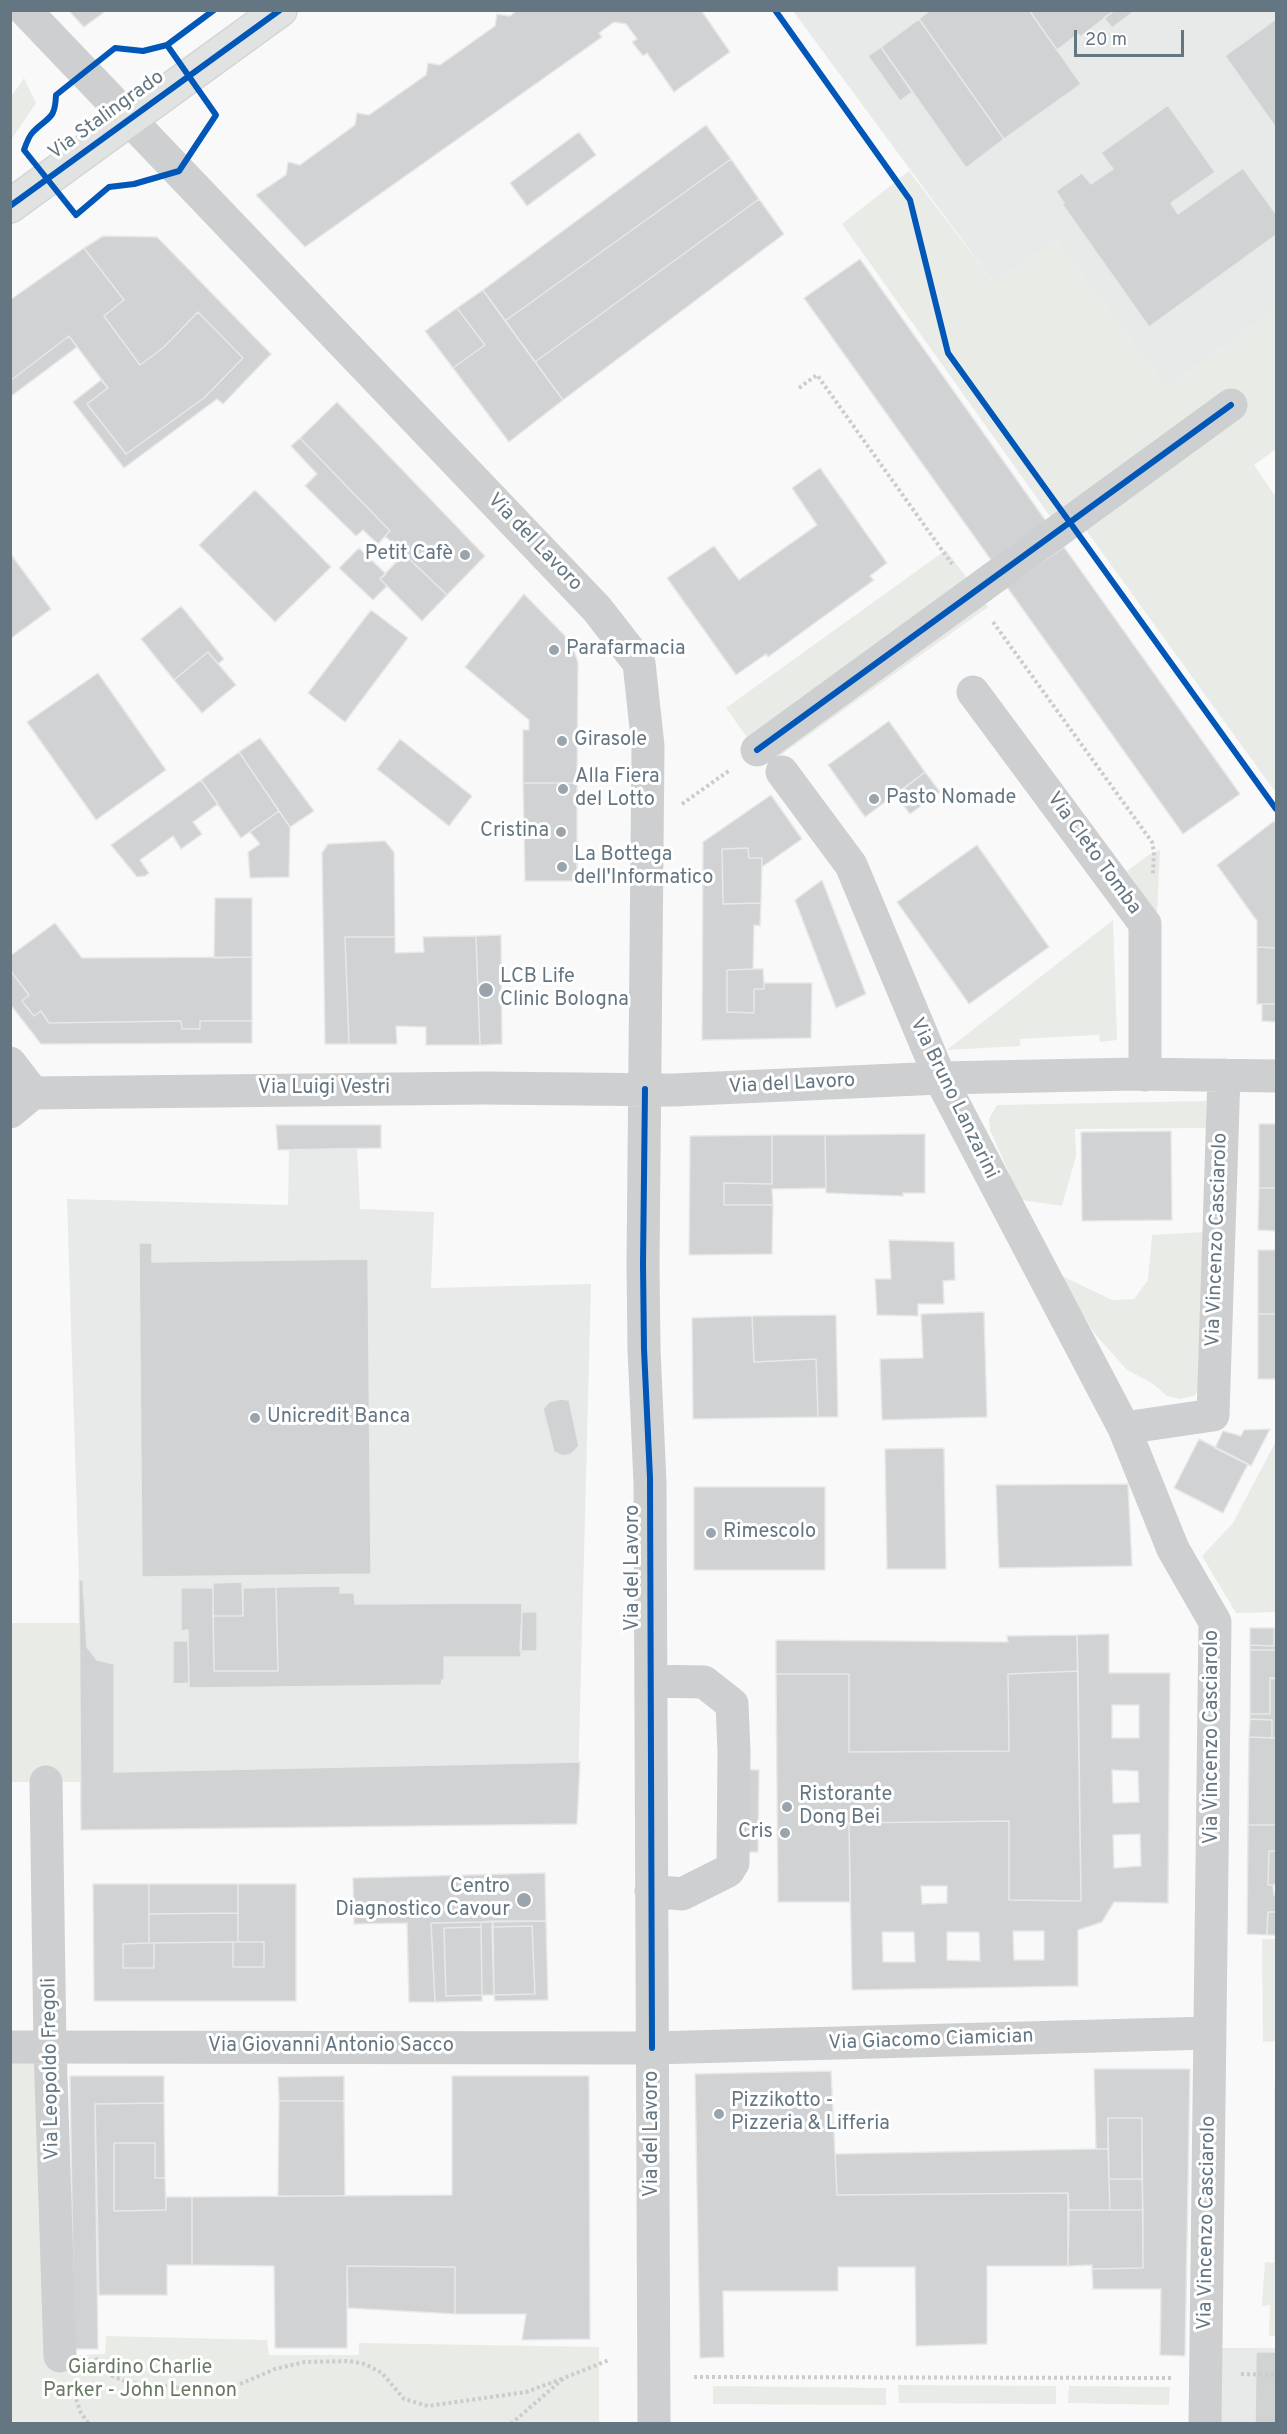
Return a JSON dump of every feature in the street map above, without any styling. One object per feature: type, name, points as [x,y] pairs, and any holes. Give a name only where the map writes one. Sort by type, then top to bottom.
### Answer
[{"type":"main road","name":"Via Stalingrado","points":[[10,206],[129,120],[249,20],[280,10]]},
{"type":"street","name":"Via del Lavoro","points":[[25,10],[597,609],[639,663],[648,746],[644,1307],[650,1478],[654,2424]]},
{"type":"street","points":[[757,750],[1231,405]]},
{"type":"street","name":"Via Cleto Tomba","points":[[974,692],[1145,924],[1145,1074]]},
{"type":"street","name":"Via Bruno Lanzarini","points":[[782,772],[851,865],[940,1078],[1124,1428]]},
{"type":"street","points":[[10,1063],[22,1103]]},
{"type":"street","points":[[940,1078],[1145,1074],[1276,1076]]},
{"type":"street","name":"Via Vincenzo Casciarolo","points":[[1204,2424],[1215,1622],[1173,1549],[1124,1428],[1213,1415],[1224,1075]]},
{"type":"street","name":"Via del Lavoro","points":[[645,1089],[692,1090],[940,1078]]},
{"type":"street","name":"Via Luigi Vestri","points":[[22,1103],[473,1088],[645,1089]]},
{"type":"street","points":[[651,1681],[704,1682],[732,1704],[734,1752],[733,1863],[728,1871],[682,1894],[651,1891]]},
{"type":"street","name":"Via Leopoldo Fregoli","points":[[46,1782],[50,2047],[75,2355]]},
{"type":"street","name":"Via Giacomo Ciamician","points":[[652,2048],[1210,2033]]},
{"type":"street","name":"Via Giovanni Antonio Sacco","points":[[10,2048],[652,2048]]},
{"type":"path","points":[[678,807],[757,750]]},
{"type":"path","points":[[75,2355],[111,2376],[127,2382],[214,2392],[226,2390],[285,2367],[305,2362],[349,2361],[365,2364],[382,2373],[404,2399],[428,2406],[526,2392],[609,2360]]},
{"type":"path","points":[[694,2377],[1193,2378],[1206,2374]]},
{"type":"path","points":[[511,2424],[564,2378]]},
{"type":"shaded area","points":[[793,11],[1276,11],[1276,309],[1167,388],[1056,241],[994,283]]},
{"type":"shaded area","points":[[357,1148],[360,1209],[434,1212],[431,1288],[591,1284],[577,1824],[81,1830],[79,1580],[67,1199],[288,1205],[289,1150]]},
{"type":"shaded area","points":[[1196,2348],[1276,2348],[1276,2423],[1194,2424]]},
{"type":"green space","points":[[24,78],[36,103],[11,140],[11,97]]},
{"type":"green space","points":[[909,171],[994,283],[1056,241],[1167,388],[1276,309],[1276,449],[1254,465],[1276,497],[1276,793],[1083,526],[982,598],[988,607],[767,765],[726,708],[946,550],[969,581],[1052,519],[842,224]]},
{"type":"green space","points":[[1160,850],[1157,914],[1127,871],[1150,854]]},
{"type":"green space","points":[[1113,920],[1117,1040],[1100,1042],[1099,1035],[1020,1039],[1020,1046],[947,1050]]},
{"type":"green space","points":[[1206,1101],[1206,1128],[1075,1129],[1076,1156],[1062,1206],[1021,1200],[990,1130],[989,1119],[997,1105]]},
{"type":"green space","points":[[1205,1232],[1205,1380],[1195,1395],[1181,1399],[1167,1396],[1152,1383],[1127,1370],[1094,1333],[1060,1275],[1112,1300],[1134,1299],[1148,1280],[1152,1235]]},
{"type":"green space","points":[[1276,1441],[1276,1612],[1236,1613],[1202,1556],[1233,1523]]},
{"type":"green space","points":[[10,1623],[80,1623],[81,1782],[11,1782]]},
{"type":"green space","points":[[1262,1939],[1276,1939],[1276,2041],[1263,2042]]},
{"type":"green space","name":"Giardino Charlie Parker - John Lennon","points":[[39,2058],[60,2356],[105,2354],[106,2336],[267,2340],[269,2355],[359,2355],[359,2343],[599,2347],[599,2423],[11,2423],[10,2059]]},
{"type":"green space","points":[[1274,2087],[1276,2087],[1276,2336],[1269,2336],[1270,2305],[1262,2306],[1265,2262],[1274,2263]]},
{"type":"green space","points":[[898,2385],[1056,2386],[1056,2404],[899,2403]]},
{"type":"green space","points":[[713,2386],[886,2388],[886,2405],[713,2404]]},
{"type":"green space","points":[[1069,2386],[1170,2387],[1169,2405],[1068,2403]]},
{"type":"building","points":[[68,10],[107,10],[84,27]]},
{"type":"building","points":[[517,10],[701,10],[730,52],[674,92],[647,53],[643,56],[632,42],[637,39],[626,24],[614,22],[599,33],[602,37],[305,247],[256,195],[286,175],[288,162],[300,165],[355,125],[357,113],[369,115],[426,75],[428,63],[440,65],[495,26],[497,14],[510,16]]},
{"type":"building","points":[[930,10],[1029,10],[1081,84],[1004,139],[919,19]]},
{"type":"building","points":[[1029,10],[1115,10],[1080,37],[1078,34],[1057,50]]},
{"type":"building","points":[[1115,10],[1132,10],[1133,12],[1112,28],[1104,18]]},
{"type":"building","points":[[919,19],[1004,139],[966,168],[881,47]]},
{"type":"building","points":[[1276,19],[1276,128],[1225,56]]},
{"type":"building","points":[[881,47],[912,92],[900,101],[868,56]]},
{"type":"building","points":[[1168,105],[1215,172],[1171,203],[1178,214],[1243,168],[1276,214],[1276,235],[1149,327],[1062,204],[1064,203],[1056,191],[1082,173],[1091,184],[1113,169],[1101,153]]},
{"type":"building","points":[[706,125],[731,159],[505,321],[483,290]]},
{"type":"building","points":[[579,132],[596,155],[527,206],[510,183]]},
{"type":"building","points":[[731,159],[759,199],[535,362],[505,321]]},
{"type":"building","points":[[759,199],[784,234],[563,400],[535,362]]},
{"type":"building","points":[[103,236],[157,237],[271,354],[223,404],[217,399],[124,468],[73,402],[101,380],[108,388],[87,404],[126,454],[204,398],[243,358],[198,312],[163,348],[140,365],[104,316],[124,300],[84,248]]},
{"type":"building","points":[[84,248],[124,300],[104,316],[140,365],[163,348],[198,312],[243,358],[204,398],[126,454],[87,404],[108,388],[69,336],[10,381],[10,300]]},
{"type":"building","points":[[860,259],[1046,521],[991,560],[804,298]]},
{"type":"building","points":[[483,290],[563,400],[509,442],[453,368],[485,345],[457,308]]},
{"type":"building","points":[[457,308],[485,345],[453,368],[425,331]]},
{"type":"building","points":[[69,336],[77,347],[10,397],[10,381]]},
{"type":"building","points":[[337,402],[485,556],[447,595],[385,536],[390,531],[300,438]]},
{"type":"building","points":[[300,438],[390,531],[378,544],[363,530],[356,536],[305,486],[317,474],[291,446]]},
{"type":"building","points":[[820,468],[887,563],[870,576],[874,580],[768,657],[766,654],[736,675],[667,578],[714,546],[739,580],[817,525],[792,488]]},
{"type":"building","points":[[255,490],[331,567],[275,622],[199,545]]},
{"type":"building","points":[[1064,547],[1240,794],[1183,834],[1007,587]]},
{"type":"building","points":[[359,548],[386,574],[380,579],[387,586],[373,600],[339,568]]},
{"type":"building","points":[[10,553],[51,609],[10,639]]},
{"type":"building","points":[[404,554],[447,595],[422,621],[380,579]]},
{"type":"building","points":[[524,594],[570,641],[578,662],[577,783],[523,783],[523,730],[529,730],[529,720],[465,667]]},
{"type":"building","points":[[181,606],[224,659],[218,664],[208,652],[174,680],[141,639]]},
{"type":"building","points":[[371,610],[408,638],[345,722],[308,693]]},
{"type":"building","points":[[208,652],[236,685],[202,713],[174,680]]},
{"type":"building","points":[[98,673],[166,770],[96,820],[27,722]]},
{"type":"building","points":[[889,721],[925,772],[865,817],[828,765]]},
{"type":"building","points":[[260,738],[314,811],[290,827],[239,752]]},
{"type":"building","points":[[400,739],[472,796],[449,826],[377,769]]},
{"type":"building","points":[[239,752],[279,811],[241,838],[201,780]]},
{"type":"building","points":[[925,772],[940,792],[910,814],[896,795]]},
{"type":"building","points":[[201,780],[218,804],[193,822],[202,834],[181,849],[173,836],[140,860],[149,873],[137,877],[111,845]]},
{"type":"building","points":[[523,783],[577,783],[577,881],[525,881]]},
{"type":"building","points":[[771,795],[802,839],[762,867],[762,858],[749,858],[748,848],[722,849],[723,904],[761,903],[760,926],[754,925],[753,969],[727,970],[727,1012],[754,1013],[754,989],[764,989],[764,983],[812,983],[811,1038],[702,1040],[703,842]]},
{"type":"building","points":[[279,811],[290,827],[289,877],[250,878],[248,852],[260,844],[250,832]]},
{"type":"building","points":[[1274,821],[1276,824],[1276,948],[1257,947],[1257,921],[1217,865]]},
{"type":"building","points":[[385,841],[394,852],[395,937],[345,937],[349,1044],[325,1044],[322,853],[328,844]]},
{"type":"building","points":[[977,845],[1049,947],[969,1004],[897,902]]},
{"type":"building","points":[[748,848],[749,858],[762,858],[761,903],[723,904],[722,849]]},
{"type":"building","points":[[822,880],[866,994],[836,1008],[795,900]]},
{"type":"building","points":[[215,898],[252,898],[252,957],[214,958]]},
{"type":"building","points":[[55,923],[82,958],[252,957],[252,1021],[200,1021],[200,1029],[182,1029],[181,1021],[49,1023],[41,1011],[34,1016],[22,1001],[29,995],[10,970],[10,956]]},
{"type":"building","points":[[501,935],[502,1044],[480,1045],[476,936]]},
{"type":"building","points":[[476,936],[480,1045],[426,1045],[426,1027],[396,1026],[397,1044],[349,1044],[345,937],[395,937],[395,953],[424,952],[423,937]]},
{"type":"building","points":[[1257,947],[1276,948],[1276,1004],[1257,1004]]},
{"type":"building","points":[[763,969],[764,989],[754,989],[754,1013],[727,1012],[727,970]]},
{"type":"building","points":[[10,970],[29,995],[22,1001],[34,1016],[41,1011],[49,1023],[181,1021],[182,1029],[200,1029],[200,1021],[252,1021],[252,1043],[41,1044],[10,1004]]},
{"type":"building","points":[[1262,1004],[1276,1004],[1276,1022],[1262,1021]]},
{"type":"building","points":[[1259,1124],[1276,1124],[1276,1188],[1259,1188]]},
{"type":"building","points":[[276,1125],[381,1125],[381,1148],[278,1150]]},
{"type":"building","points":[[1171,1131],[1172,1220],[1082,1221],[1081,1132]]},
{"type":"building","points":[[925,1134],[925,1193],[903,1193],[903,1196],[826,1193],[825,1135]]},
{"type":"building","points":[[772,1135],[772,1184],[724,1183],[724,1205],[773,1205],[772,1254],[689,1255],[690,1136]]},
{"type":"building","points":[[772,1135],[825,1135],[826,1188],[772,1189],[773,1205],[724,1205],[724,1183],[772,1184]]},
{"type":"building","points":[[1259,1188],[1276,1188],[1276,1231],[1258,1230]]},
{"type":"building","points":[[1276,1231],[1276,1314],[1258,1314],[1258,1250],[1275,1250]]},
{"type":"building","points":[[889,1240],[954,1242],[955,1280],[943,1281],[944,1304],[918,1304],[918,1316],[877,1315],[875,1279],[891,1279]]},
{"type":"building","name":"Unicredit Banca","points":[[139,1243],[152,1243],[152,1262],[368,1259],[371,1574],[142,1577]]},
{"type":"building","points":[[984,1312],[987,1417],[882,1420],[880,1359],[923,1358],[921,1314]]},
{"type":"building","points":[[1258,1314],[1276,1314],[1276,1379],[1258,1379]]},
{"type":"building","points":[[836,1315],[838,1417],[818,1417],[816,1359],[754,1362],[752,1316]]},
{"type":"building","points":[[752,1316],[754,1362],[816,1359],[818,1417],[693,1419],[692,1318]]},
{"type":"building","points":[[569,1400],[579,1446],[571,1454],[563,1456],[554,1452],[543,1409],[549,1402]]},
{"type":"building","points":[[1270,1429],[1251,1466],[1215,1448],[1223,1431],[1241,1436],[1244,1430]]},
{"type":"building","points":[[1199,1439],[1248,1464],[1223,1513],[1174,1488]]},
{"type":"building","points":[[944,1448],[946,1569],[887,1569],[885,1449]]},
{"type":"building","points":[[1128,1484],[1132,1566],[999,1568],[996,1485]]},
{"type":"building","points":[[694,1487],[825,1487],[825,1570],[694,1570]]},
{"type":"building","points":[[79,1580],[83,1580],[87,1647],[97,1660],[114,1664],[114,1772],[580,1762],[577,1824],[81,1830]]},
{"type":"building","points":[[242,1582],[243,1616],[213,1616],[213,1583]]},
{"type":"building","points":[[340,1586],[340,1593],[354,1593],[355,1604],[522,1603],[521,1657],[444,1657],[444,1680],[441,1685],[189,1688],[188,1630],[181,1631],[181,1588],[213,1588],[214,1671],[278,1671],[276,1587]]},
{"type":"building","points":[[276,1587],[278,1671],[214,1671],[213,1616],[243,1616],[243,1588]]},
{"type":"building","points":[[522,1612],[537,1612],[537,1651],[520,1651]]},
{"type":"building","points":[[1250,1628],[1274,1628],[1274,1646],[1250,1645]]},
{"type":"building","points":[[1274,1628],[1276,1628],[1276,1650],[1250,1650],[1250,1645],[1274,1646]]},
{"type":"building","points":[[1109,1634],[1109,1673],[1170,1673],[1168,1903],[1114,1902],[1102,1922],[1078,1930],[1078,1986],[852,1990],[849,1823],[1009,1821],[1009,1900],[1081,1901],[1077,1635]],"holes":[[[1112,1705],[1139,1705],[1139,1738],[1112,1738]],[[1112,1770],[1138,1771],[1139,1802],[1113,1803]],[[1140,1834],[1141,1866],[1114,1868],[1113,1835]],[[921,1886],[947,1886],[947,1903],[922,1904]],[[1013,1931],[1044,1931],[1044,1960],[1014,1960]],[[882,1932],[914,1932],[915,1962],[883,1962]],[[947,1932],[979,1932],[980,1961],[947,1960]]]},
{"type":"building","points":[[1077,1635],[1078,1671],[1008,1674],[1009,1751],[849,1752],[849,1674],[776,1674],[776,1640],[1008,1642],[1007,1636]]},
{"type":"building","points":[[173,1641],[188,1641],[189,1683],[173,1684]]},
{"type":"building","points":[[1250,1650],[1276,1650],[1276,1678],[1270,1678],[1270,1714],[1250,1714]]},
{"type":"building","points":[[1078,1671],[1081,1901],[1009,1900],[1009,1821],[849,1823],[850,1902],[778,1902],[776,1674],[849,1674],[849,1752],[1009,1751],[1008,1674]]},
{"type":"building","points":[[1270,1678],[1276,1679],[1276,1738],[1272,1738],[1272,1720],[1250,1719],[1250,1714],[1270,1714]]},
{"type":"building","points":[[1250,1719],[1272,1720],[1272,1738],[1249,1737]]},
{"type":"building","points":[[1249,1737],[1276,1738],[1276,1825],[1248,1825]]},
{"type":"building","points":[[725,1769],[759,1770],[758,1852],[724,1852]]},
{"type":"building","points":[[1248,1825],[1276,1825],[1276,1851],[1269,1851],[1268,1885],[1273,1885],[1274,1895],[1276,1895],[1276,1912],[1268,1912],[1267,1935],[1247,1934]]},
{"type":"building","points":[[1269,1851],[1276,1851],[1276,1884],[1273,1885],[1268,1885]]},
{"type":"building","points":[[545,1873],[546,1921],[431,1923],[435,2002],[409,2002],[407,1923],[354,1924],[353,1878]]},
{"type":"building","points":[[93,1884],[149,1884],[149,1943],[123,1944],[123,1968],[154,1968],[154,1943],[233,1942],[233,1967],[264,1967],[264,1942],[238,1942],[238,1884],[296,1884],[296,2001],[94,2001]]},
{"type":"building","points":[[149,1884],[238,1884],[238,1913],[149,1914]]},
{"type":"building","points":[[1268,1912],[1276,1912],[1276,1935],[1267,1935]]},
{"type":"building","points":[[238,1913],[238,1942],[149,1943],[149,1914]]},
{"type":"building","points":[[493,1921],[494,1995],[482,1995],[481,1922]]},
{"type":"building","points":[[493,1921],[546,1921],[548,2000],[495,2001],[494,1995],[535,1994],[532,1926],[492,1927]]},
{"type":"building","points":[[481,1922],[481,1927],[444,1928],[446,1996],[482,1995],[482,2001],[435,2002],[431,1923]]},
{"type":"building","points":[[532,1926],[535,1994],[494,1995],[492,1927]]},
{"type":"building","points":[[481,1927],[482,1995],[446,1996],[444,1928]]},
{"type":"building","points":[[233,1942],[264,1942],[264,1967],[233,1967]]},
{"type":"building","points":[[154,1943],[154,1968],[123,1968],[123,1944]]},
{"type":"building","points":[[1094,2069],[1190,2069],[1185,2356],[1160,2355],[1161,2289],[1093,2289],[1092,2269],[1143,2268],[1142,2118],[1108,2118],[1108,2149],[1096,2149]]},
{"type":"building","points":[[831,2071],[837,2195],[1068,2193],[1068,2266],[987,2266],[987,2344],[916,2346],[915,2267],[838,2267],[838,2291],[723,2291],[724,2357],[700,2358],[695,2074]]},
{"type":"building","points":[[70,2076],[164,2076],[164,2103],[95,2104],[98,2349],[74,2349]]},
{"type":"building","points":[[344,2076],[344,2101],[279,2101],[278,2077]]},
{"type":"building","points":[[452,2076],[589,2076],[590,2339],[522,2340],[526,2314],[455,2314],[455,2267],[347,2266],[347,2348],[275,2348],[274,2266],[192,2265],[192,2197],[452,2195]]},
{"type":"building","points":[[279,2101],[344,2101],[345,2196],[278,2196]]},
{"type":"building","points":[[164,2103],[165,2178],[155,2178],[155,2143],[114,2143],[114,2211],[166,2210],[166,2197],[192,2197],[192,2265],[167,2265],[167,2295],[99,2295],[95,2104]]},
{"type":"building","points":[[1108,2118],[1142,2118],[1142,2179],[1109,2179]]},
{"type":"building","points":[[114,2143],[155,2143],[155,2178],[165,2178],[166,2210],[114,2211]]},
{"type":"building","points":[[1108,2149],[1110,2210],[1069,2210],[1068,2193],[837,2195],[835,2154]]},
{"type":"building","points":[[1109,2179],[1142,2179],[1143,2210],[1110,2210]]},
{"type":"building","points":[[1069,2210],[1143,2210],[1143,2268],[1092,2269],[1092,2265],[1068,2266]]},
{"type":"building","points":[[347,2266],[455,2267],[455,2314],[348,2308]]},
{"type":"building","points":[[1256,2352],[1276,2352],[1276,2424],[1255,2424]]},
{"type":"cycle path","points":[[167,45],[216,115],[179,171],[134,184],[109,187],[76,215],[24,150],[32,134],[52,114],[56,95],[115,48],[143,51],[167,45],[214,10]]},
{"type":"cycle path","points":[[10,206],[280,10]]},
{"type":"cycle path","points":[[775,10],[910,200],[948,353],[1276,809]]},
{"type":"cycle path","points":[[757,750],[1231,405]]},
{"type":"cycle path","points":[[645,1089],[643,1264],[650,1478],[652,2048]]},
{"type":"place","name":"Petit Cafè","points":[[465,555]]},
{"type":"place","name":"Parafarmacia","points":[[554,650]]},
{"type":"place","name":"Girasole","points":[[562,741]]},
{"type":"place","name":"Alla Fiera del Lotto","points":[[563,789]]},
{"type":"place","name":"Pasto Nomade","points":[[874,799]]},
{"type":"place","name":"Cristina","points":[[561,832]]},
{"type":"place","name":"La Bottega dell'Informatico","points":[[562,867]]},
{"type":"place","name":"LCB Life Clinic Bologna","points":[[486,990]]},
{"type":"place","name":"Unicredit Banca","points":[[255,1418]]},
{"type":"place","name":"Rimescolo","points":[[711,1533]]},
{"type":"place","name":"Ristorante Dong Bei","points":[[787,1807]]},
{"type":"place","name":"Cris","points":[[785,1833]]},
{"type":"place","name":"Centro Diagnostico Cavour","points":[[524,1900]]},
{"type":"place","name":"Pizzikotto - Pizzeria & Lifferia","points":[[719,2114]]}]
